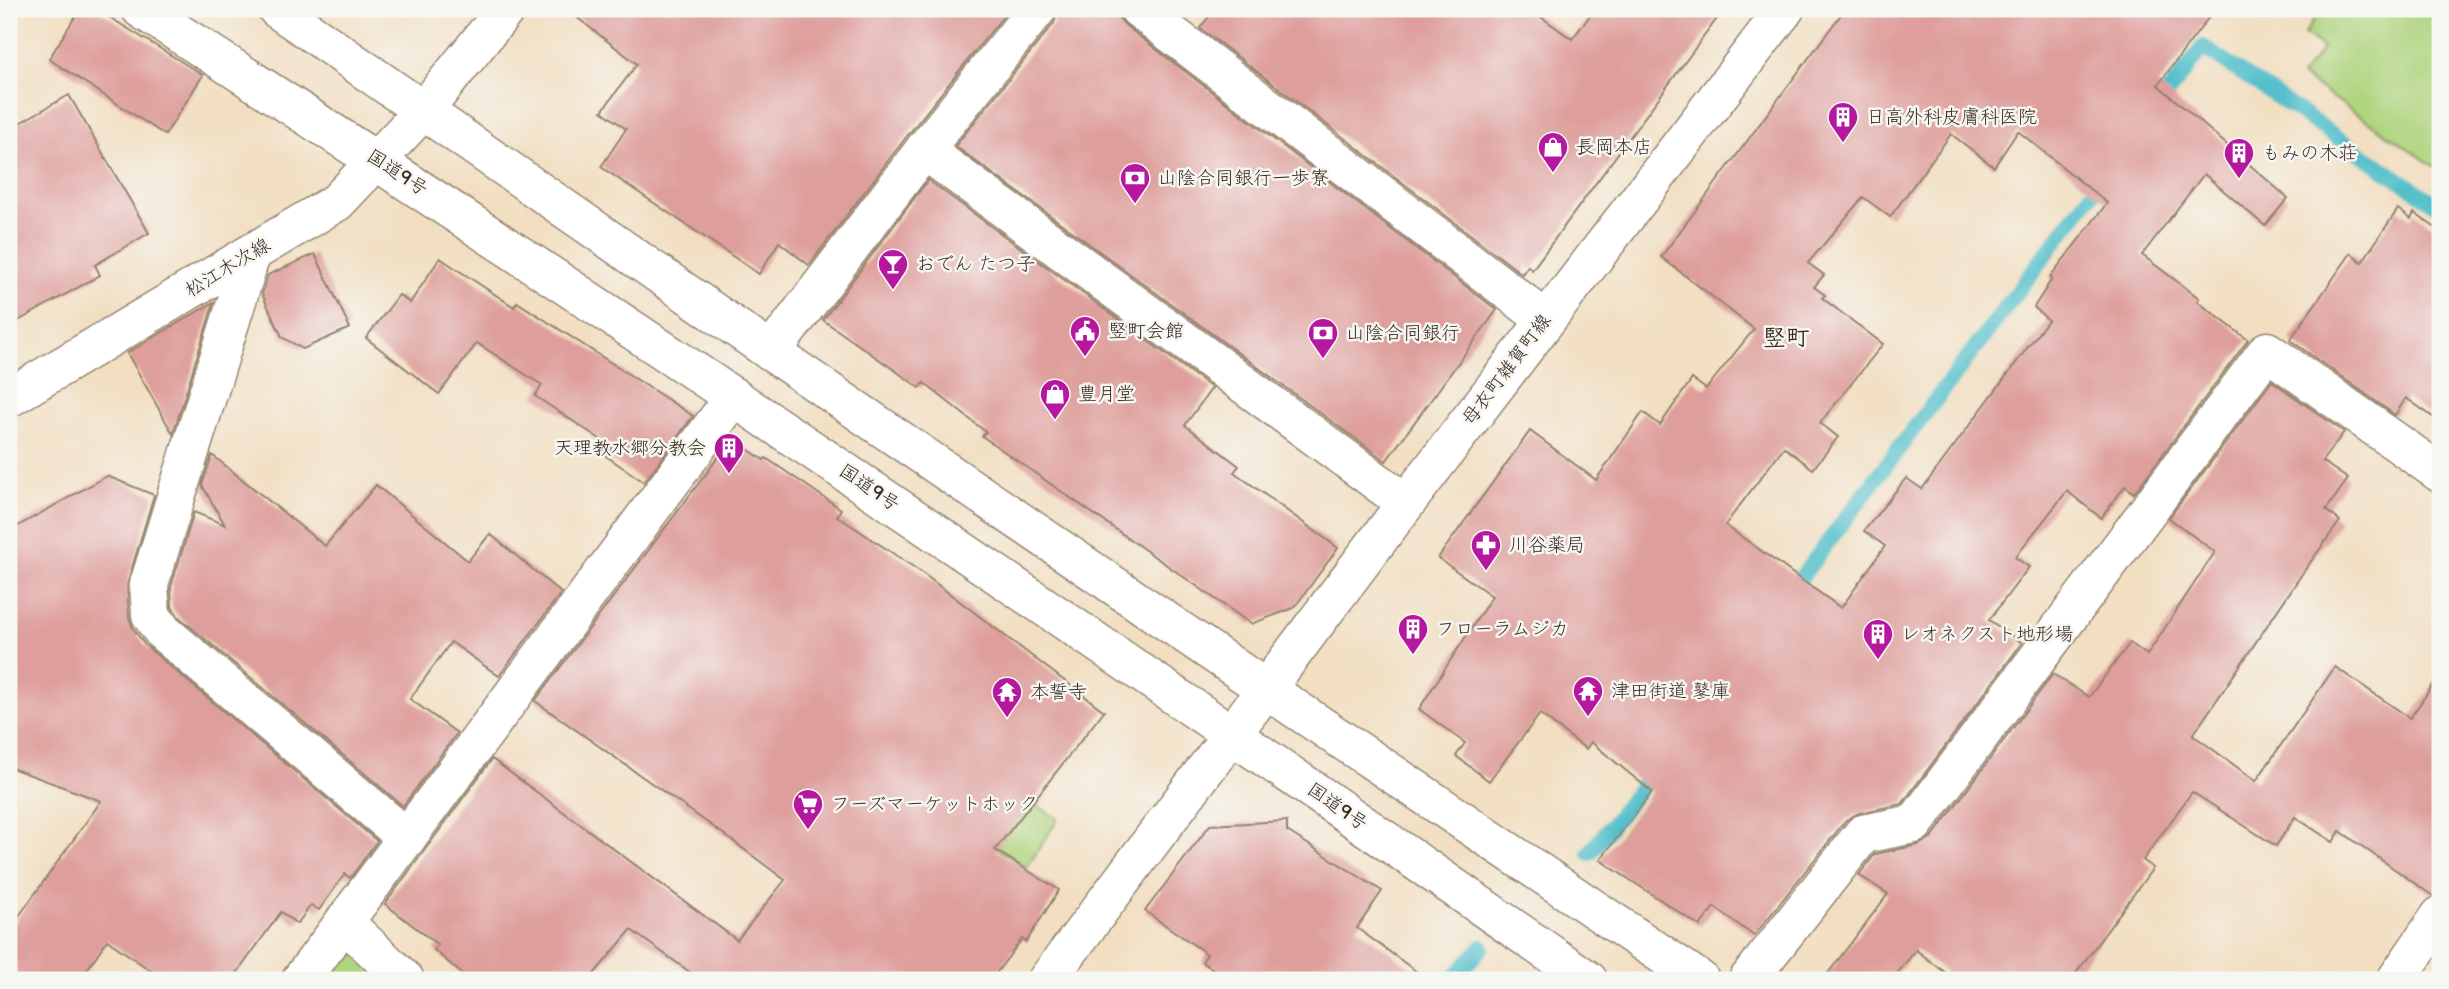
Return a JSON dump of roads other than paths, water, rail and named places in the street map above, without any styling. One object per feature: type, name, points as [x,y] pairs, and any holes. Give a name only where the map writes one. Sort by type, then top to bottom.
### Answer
[{"type":"main road","name":"国道9号","points":[[141,9],[378,160],[734,397],[1232,734],[1588,980]]},
{"type":"main road","points":[[276,9],[771,352],[1700,980]]},
{"type":"main road","name":"松江木次線","points":[[9,398],[337,202],[424,110],[506,9]]},
{"type":"main road","points":[[771,352],[923,150],[1037,9]]},
{"type":"main road","points":[[1139,9],[1546,320]]},
{"type":"main road","name":"母衣町雑賀町線","points":[[1047,980],[1406,503],[1786,9]]},
{"type":"main road","points":[[923,150],[1406,503]]},
{"type":"main road","points":[[251,255],[149,584],[151,615],[163,632],[407,838]]},
{"type":"main road","points":[[1748,980],[1863,834],[1914,824],[2267,351],[2440,473]]},
{"type":"main road","points":[[301,980],[734,397]]},
{"type":"main road","points":[[2396,980],[2440,916]]},
{"type":"main road","points":[[344,922],[405,980]]},
{"type":"waterway","points":[[2155,110],[2203,47],[2440,207]]},
{"type":"waterway","points":[[1787,596],[2106,175]]},
{"type":"waterway","points":[[1590,853],[1655,769]]},
{"type":"waterway","points":[[1452,980],[1482,947]]},
{"type":"place","name":"日高外科皮膚科医院","points":[[1843,144]]},
{"type":"place","name":"長岡本店","points":[[1553,174]]},
{"type":"place","name":"もみの木荘","points":[[2239,180]]},
{"type":"place","name":"山陰合同銀行一歩寮","points":[[1135,205]]},
{"type":"place","name":"おでん たつ子","points":[[893,291]]},
{"type":"place","name":"竪町会館","points":[[1085,358]]},
{"type":"place","name":"山陰合同銀行","points":[[1323,360]]},
{"type":"place","name":"豊月堂","points":[[1055,421]]},
{"type":"place","name":"天理教水郷分教会","points":[[729,475]]},
{"type":"place","name":"川谷薬局","points":[[1486,572]]},
{"type":"place","name":"フローラムジカ","points":[[1413,656]]},
{"type":"place","name":"レオネクスト地形場","points":[[1878,661]]},
{"type":"place","name":"津田街道 鼕庫","points":[[1588,718]]},
{"type":"place","name":"本誓寺","points":[[1007,719]]},
{"type":"place","name":"フーズマーケットホック","points":[[808,831]]},
{"type":"district","name":"竪町","points":[[1786,338]]}]
